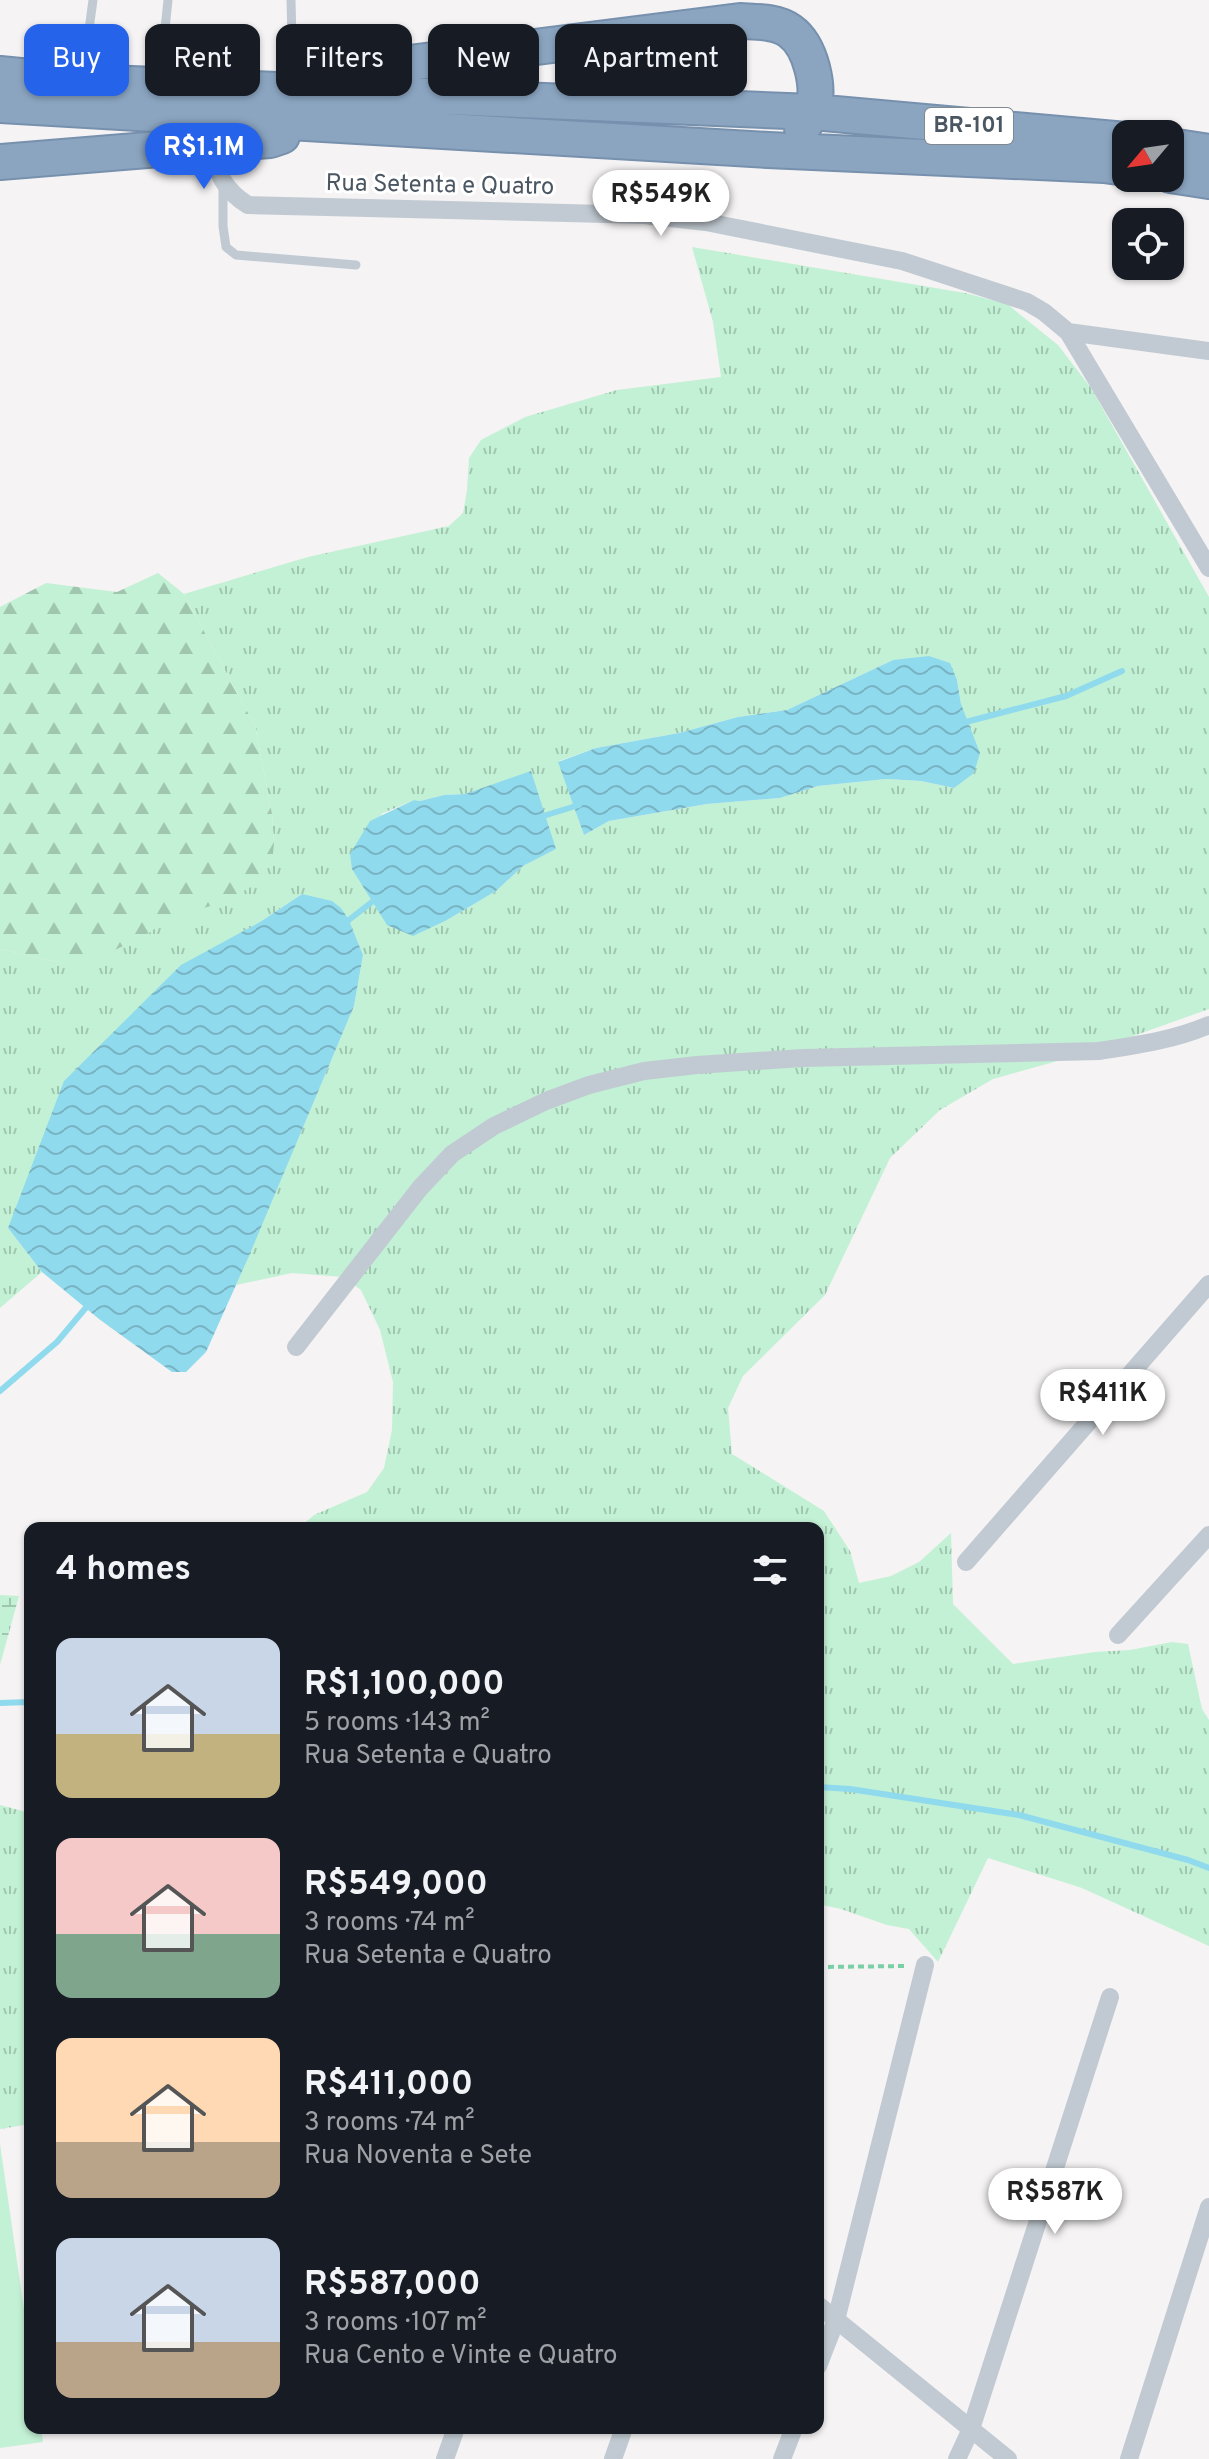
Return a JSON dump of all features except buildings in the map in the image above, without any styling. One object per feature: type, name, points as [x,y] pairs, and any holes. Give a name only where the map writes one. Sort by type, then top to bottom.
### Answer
[{"type":"highway","points":[[412,63],[740,21],[766,22],[790,31],[807,52],[815,77],[813,112],[801,130],[768,150]]},
{"type":"highway","name":"BR-101","points":[[0,74],[24,76]]},
{"type":"highway","name":"BR-101","points":[[412,95],[813,112],[1112,139]]},
{"type":"highway","name":"BR-101","points":[[0,105],[768,150],[1112,166]]},
{"type":"highway","points":[[0,162],[270,140],[289,133],[303,123]]},
{"type":"highway","points":[[1184,148],[1209,152]]},
{"type":"highway","points":[[1184,177],[1209,181]]},
{"type":"street","points":[[212,145],[214,162],[223,183]]},
{"type":"street","name":"Rua Setenta e Quatro","points":[[223,183],[234,196],[248,205],[644,215],[706,222],[902,261],[1027,302],[1068,332]]},
{"type":"street","points":[[1068,332],[1209,351]]},
{"type":"street","points":[[1068,332],[1207,558]]},
{"type":"street","points":[[296,1347],[420,1188],[452,1154],[494,1126],[589,1085],[644,1071],[750,1060],[1099,1051],[1148,1044],[1209,1025]]},
{"type":"street","points":[[966,1562],[1209,1284]]},
{"type":"street","points":[[1118,1635],[1209,1535]]},
{"type":"street","points":[[824,2351],[836,2320],[925,1965]]},
{"type":"street","points":[[957,2459],[971,2429],[1110,1997]]},
{"type":"street","points":[[1129,2459],[1209,2207]]},
{"type":"street","points":[[824,2310],[1008,2459]]},
{"type":"street","points":[[445,2459],[454,2434]]},
{"type":"street","points":[[613,2459],[622,2434]]},
{"type":"street","points":[[782,2459],[792,2434]]},
{"type":"lane","points":[[90,24],[93,0]]},
{"type":"lane","points":[[165,24],[168,0]]},
{"type":"lane","points":[[291,0],[294,24]]},
{"type":"lane","points":[[223,183],[226,247],[236,255],[356,265]]},
{"type":"path","points":[[824,1967],[925,1965]]},
{"type":"green space","points":[[692,247],[965,293],[1007,304],[1058,345],[1091,388],[1209,597],[1209,1009],[1083,1054],[993,1079],[940,1110],[890,1158],[825,1295],[743,1376],[728,1408],[732,1454],[824,1511],[850,1551],[859,1583],[891,1576],[919,1562],[951,1533],[953,1604],[1013,1664],[1172,1642],[1188,1644],[1202,1709],[1209,1720],[1209,1946],[1082,1888],[988,1858],[938,1962],[909,1929],[824,1905],[824,1522],[306,1522],[314,1515],[367,1492],[384,1468],[392,1430],[393,1382],[380,1330],[361,1290],[343,1277],[292,1273],[236,1285],[354,1006],[363,955],[349,920],[302,894],[260,922],[8,1228],[42,1272],[0,1308],[0,949],[56,962],[141,938],[274,843],[272,814],[255,726],[184,594],[308,557],[449,526],[463,513],[469,458],[481,440],[525,417],[617,390],[721,377],[713,322]],"holes":[[[893,660],[957,680],[961,704],[954,788],[921,781],[886,779],[818,786],[780,798],[707,804],[609,821],[584,835],[559,761],[596,748],[679,733],[738,717],[787,710]],[[490,786],[556,849],[523,866],[496,891],[447,920],[381,814],[414,800],[465,794]]]},
{"type":"green space","points":[[158,573],[184,594],[255,726],[272,814],[272,863],[253,886],[223,902],[171,918],[141,938],[97,958],[56,962],[0,949],[0,607],[46,583],[117,592]]},
{"type":"green space","points":[[0,1595],[19,1596],[0,1665]]},
{"type":"green space","points":[[0,1805],[24,1811],[24,2125],[0,2129]]},
{"type":"green space","points":[[0,2144],[24,2310],[24,2434],[42,2434],[43,2442],[0,2448]]},
{"type":"water","points":[[929,656],[950,663],[961,704],[980,753],[974,773],[954,788],[921,781],[886,779],[818,786],[780,798],[707,804],[609,821],[584,835],[558,762],[596,748],[679,733],[738,717],[787,710],[893,660]]},
{"type":"water","points":[[531,771],[556,849],[523,866],[496,891],[413,936],[387,925],[352,869],[350,854],[370,821],[414,800],[465,794]]},
{"type":"water","points":[[302,894],[332,901],[349,920],[363,955],[354,1006],[206,1352],[186,1372],[172,1372],[99,1319],[42,1272],[8,1228],[64,1081],[181,965],[260,922]]},
{"type":"waterway","points":[[962,723],[1066,696],[1122,671]]},
{"type":"waterway","points":[[540,817],[579,805]]},
{"type":"waterway","points":[[345,923],[377,898]]},
{"type":"waterway","points":[[0,1391],[57,1342],[89,1304]]},
{"type":"waterway","points":[[0,1703],[24,1702]]},
{"type":"waterway","points":[[824,1787],[1019,1815],[1209,1868]]}]
